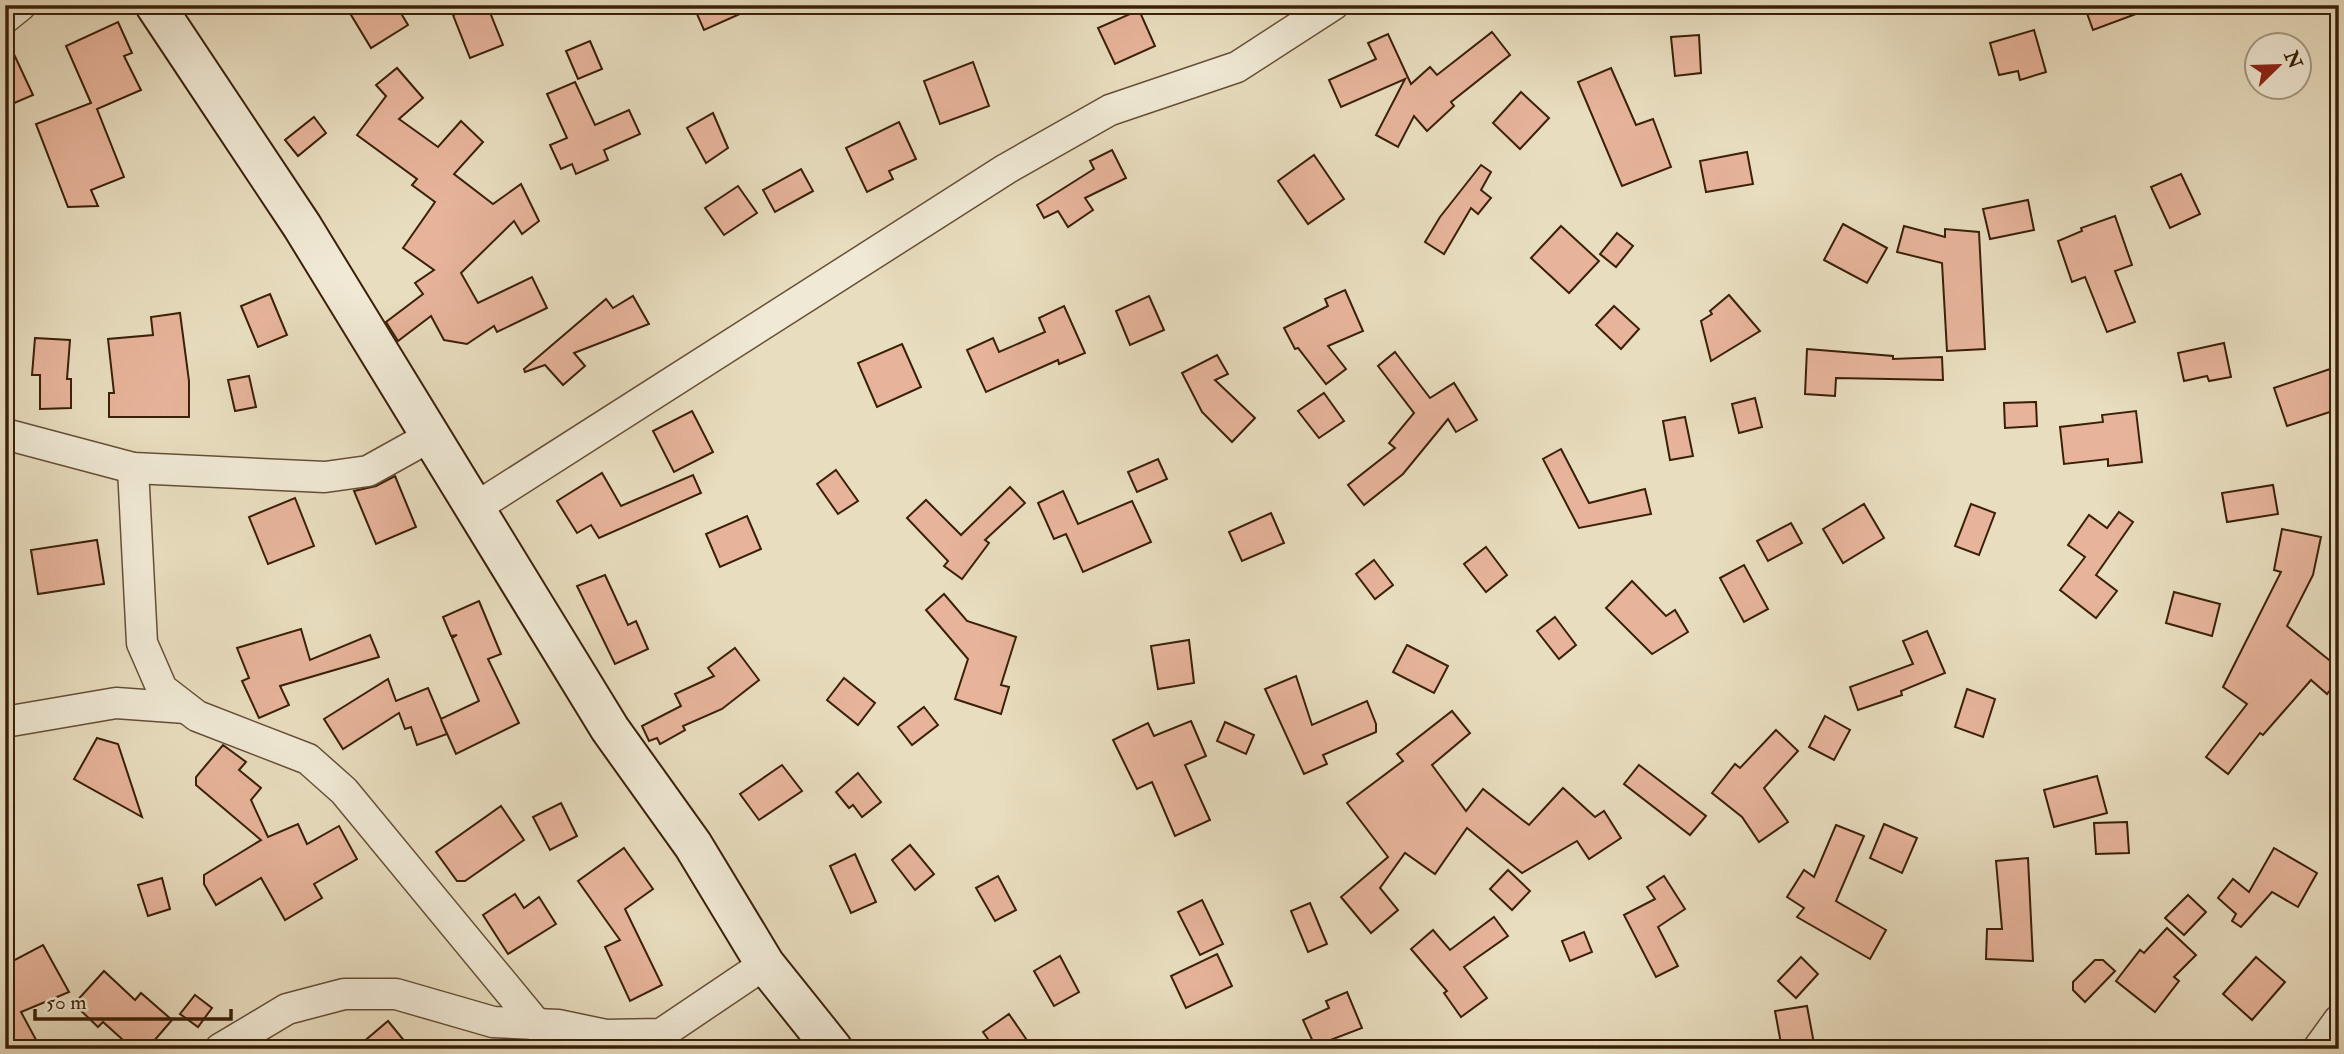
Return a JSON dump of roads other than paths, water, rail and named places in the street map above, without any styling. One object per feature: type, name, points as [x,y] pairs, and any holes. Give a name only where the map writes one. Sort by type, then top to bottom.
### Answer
[{"type":"street","points":[[5,18],[21,5]]},
{"type":"street","points":[[155,5],[302,226],[610,729],[693,845],[765,964],[833,1049]]},
{"type":"street","points":[[475,508],[1006,169],[1110,110],[1237,67],[1334,5]]},
{"type":"street","points":[[5,434],[133,468],[325,477],[368,471],[430,436]]},
{"type":"street","points":[[133,468],[142,643],[162,688],[197,716],[308,759],[344,791],[557,1049]]},
{"type":"street","points":[[5,722],[116,703],[186,708]]},
{"type":"street","points":[[220,1049],[287,1009],[344,994],[396,994],[493,1022],[538,1024],[606,1035],[662,1034],[765,964]]},
{"type":"street","points":[[2318,1049],[2339,1020]]}]
